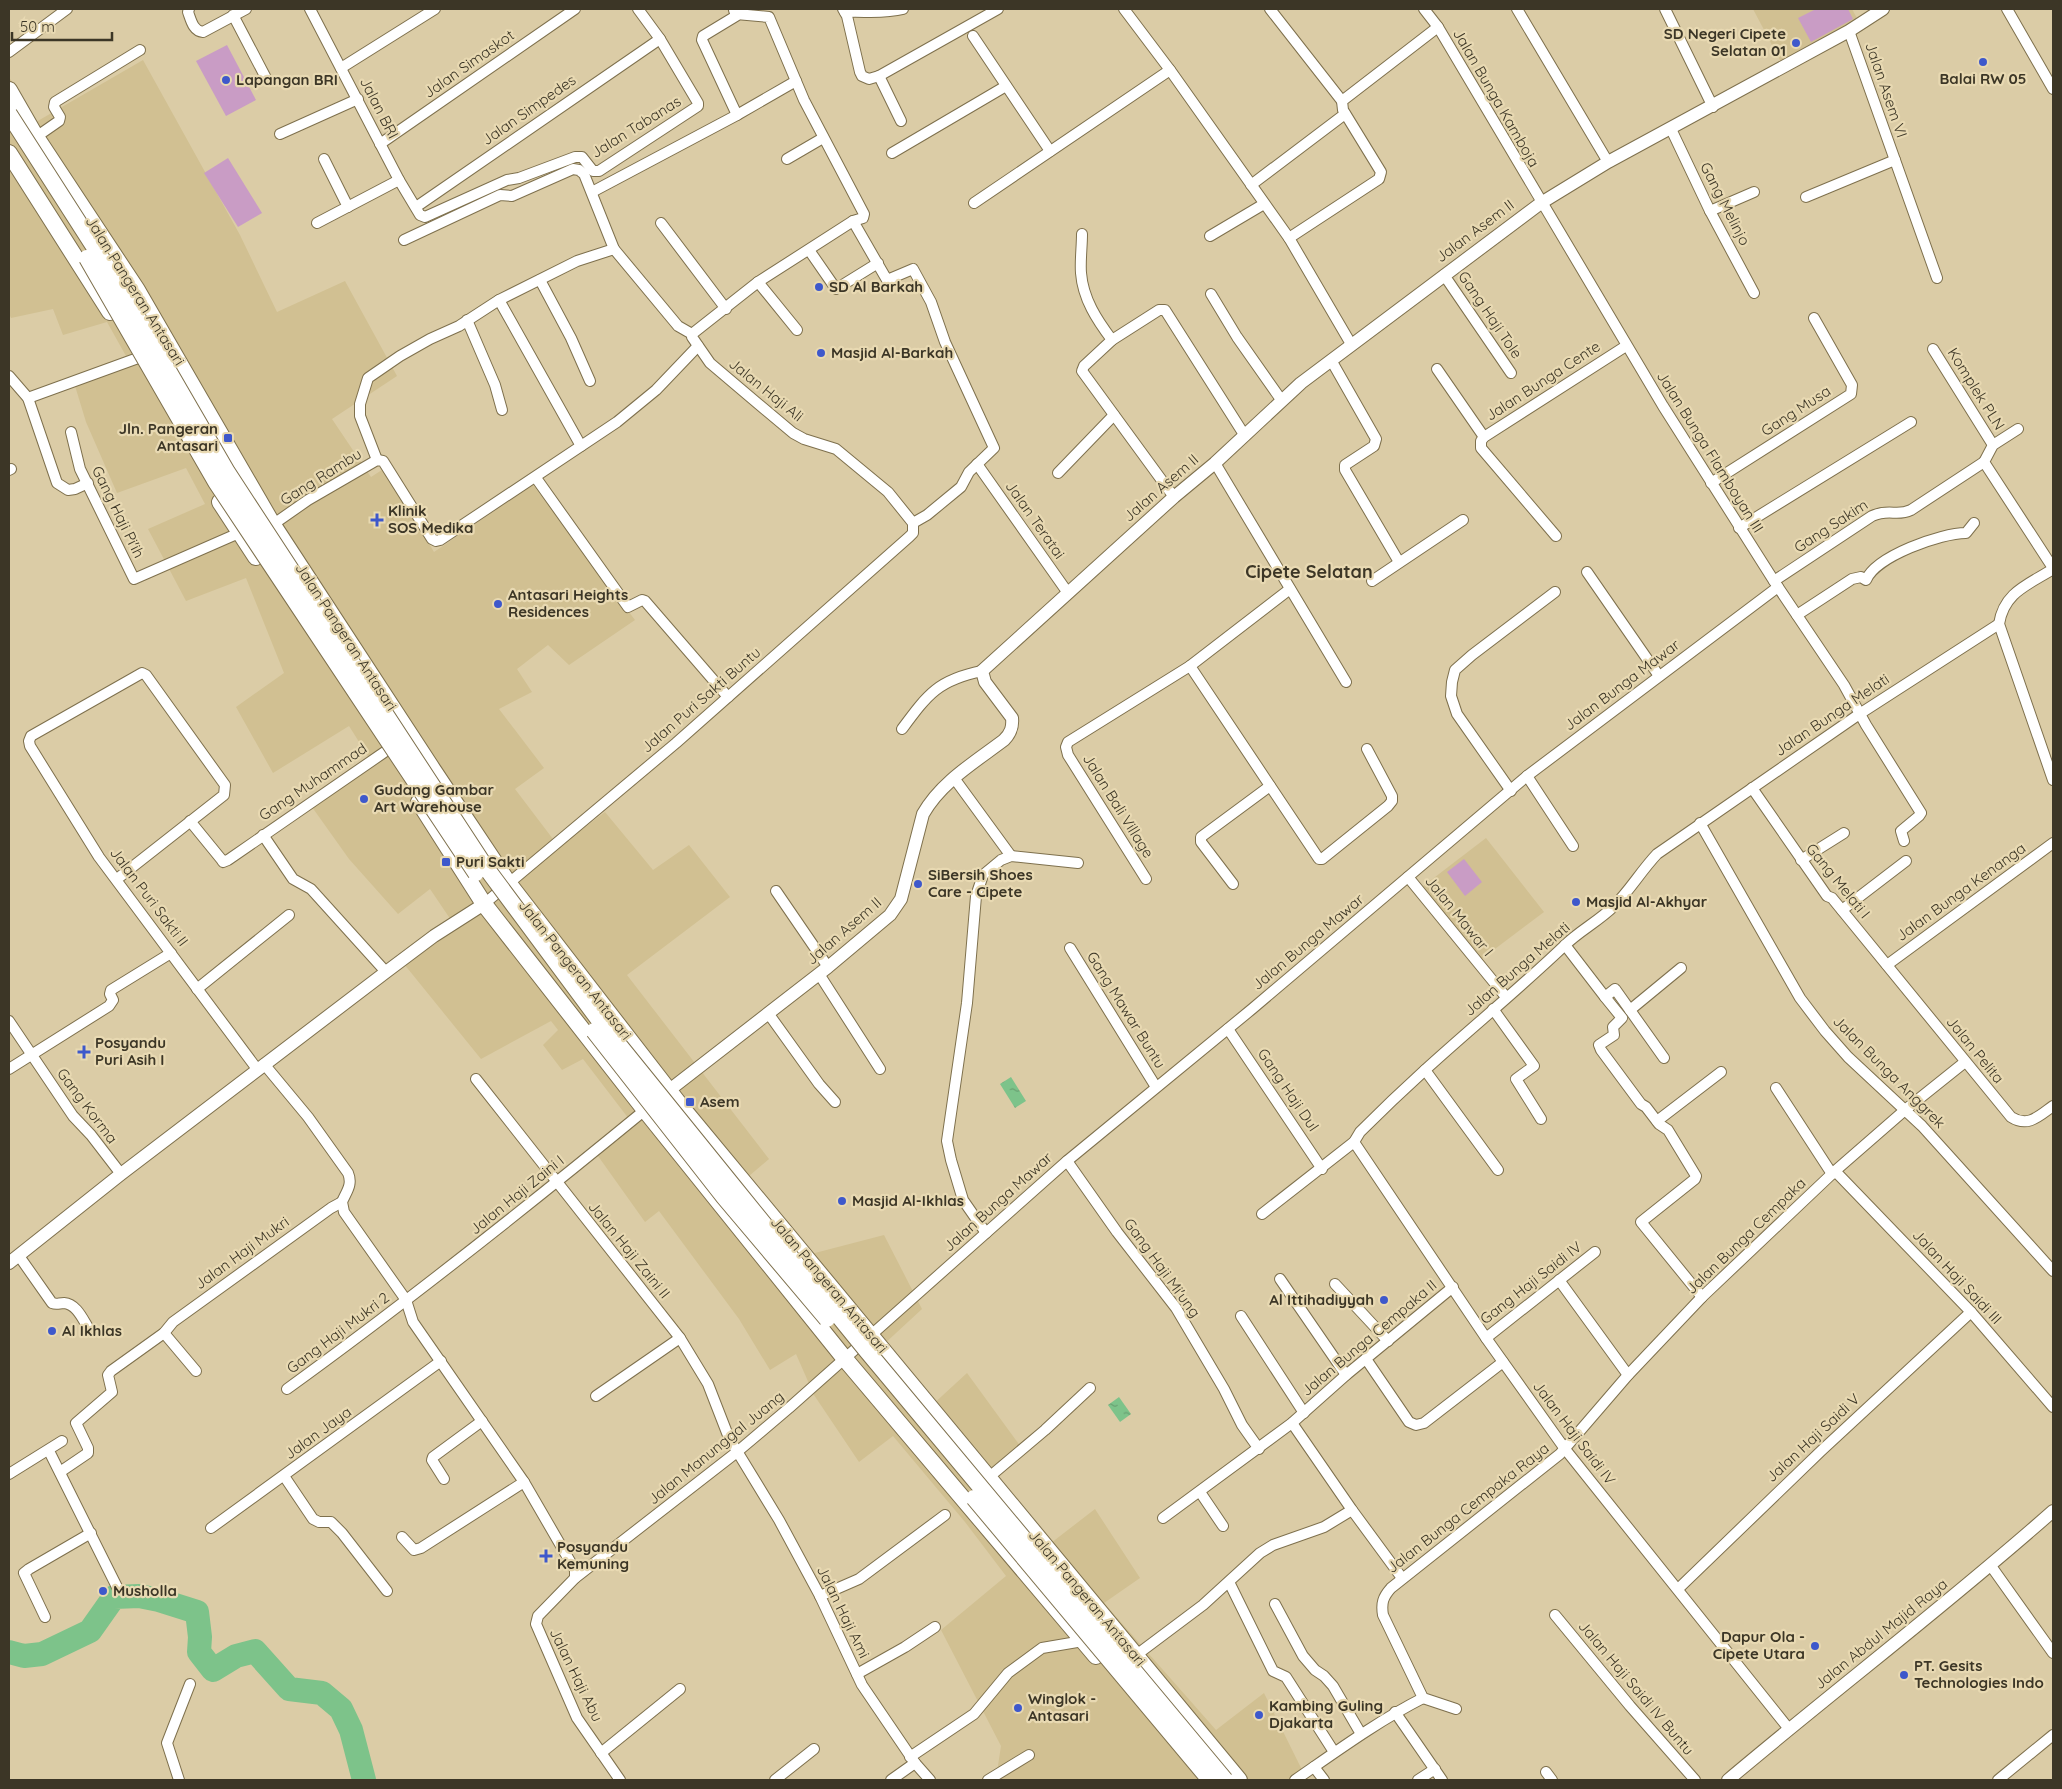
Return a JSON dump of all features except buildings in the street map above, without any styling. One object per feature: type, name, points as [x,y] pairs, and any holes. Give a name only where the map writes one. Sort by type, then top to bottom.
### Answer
[{"type":"main road","name":"Jalan Pangeran Antasari","points":[[9,90],[36,137],[137,290],[273,524],[416,744],[503,888],[1238,1780]]},
{"type":"main road","points":[[9,114],[118,284],[227,472],[484,865],[602,1024],[848,1328],[1225,1780]]},
{"type":"main road","points":[[9,134],[98,275],[216,482],[480,878],[594,1032],[724,1197],[1210,1780]]},
{"type":"main road","name":"Jalan Pangeran Antasari","points":[[9,153],[138,358],[212,489],[242,537],[389,756],[484,904],[645,1110],[845,1359],[1200,1780]]},
{"type":"main road","points":[[389,756],[416,744]]},
{"type":"main road","points":[[763,1258],[789,1237]]},
{"type":"street","points":[[9,52],[67,9]]},
{"type":"street","points":[[189,9],[188,12],[193,25],[200,32],[246,9]]},
{"type":"street","name":"Jalan BRI","points":[[310,9],[399,180],[420,215],[425,217]]},
{"type":"street","points":[[341,68],[435,9]]},
{"type":"street","name":"Jalan Simaskot","points":[[380,144],[575,9]]},
{"type":"street","points":[[638,9],[660,39]]},
{"type":"street","points":[[903,9],[888,13],[868,10],[844,10],[862,76],[869,79],[879,76],[998,9]]},
{"type":"street","points":[[1124,9],[1170,70],[1289,238],[1351,344]]},
{"type":"street","points":[[1270,9],[1342,101],[1341,105],[1345,114],[1381,175],[1379,179],[1289,238]]},
{"type":"street","name":"Jalan Bunga Kamboja","points":[[1424,9],[1438,27],[1541,203]]},
{"type":"street","points":[[1517,9],[1608,162]]},
{"type":"street","points":[[1665,9],[1713,107]]},
{"type":"street","name":"Jalan Asem II","points":[[645,1110],[668,1090],[824,970],[883,922],[896,908],[901,899],[923,814],[938,792],[1004,740],[1011,729],[1012,718],[987,685],[982,671],[1174,497],[1215,463],[1301,383],[1541,203],[1608,162],[1713,107],[1850,31],[1883,9]]},
{"type":"street","points":[[2007,9],[2053,89]]},
{"type":"street","points":[[404,240],[500,195],[512,196],[573,169],[579,170],[584,174],[592,192],[614,249],[678,326],[692,334],[758,282],[863,218],[864,214],[823,138],[768,16],[735,12],[703,36],[702,40],[738,116]]},
{"type":"street","points":[[233,15],[266,78]]},
{"type":"street","points":[[1342,101],[1438,27]]},
{"type":"street","name":"Jalan Asem VI","points":[[1850,31],[1938,278]]},
{"type":"street","points":[[972,36],[1050,151]]},
{"type":"street","name":"Jalan Tabanas","points":[[425,217],[506,180],[519,178],[575,157],[582,157],[593,171],[599,171],[698,106],[698,102],[660,39]]},
{"type":"street","name":"Jalan Simpedes","points":[[416,207],[660,39]]},
{"type":"street","points":[[36,137],[60,121],[60,116],[54,107],[55,102],[140,50]]},
{"type":"street","points":[[974,203],[1170,70]]},
{"type":"street","points":[[879,76],[901,121]]},
{"type":"street","points":[[592,192],[738,116],[796,81]]},
{"type":"street","points":[[892,153],[1006,86]]},
{"type":"street","points":[[280,134],[358,99]]},
{"type":"street","points":[[1251,185],[1345,114]]},
{"type":"street","name":"Gang Melinjo","points":[[1671,129],[1710,211],[1754,293]]},
{"type":"street","points":[[787,159],[823,138]]},
{"type":"street","points":[[324,159],[348,207]]},
{"type":"street","name":"Jalan Asem VI","points":[[1806,197],[1895,160]]},
{"type":"street","points":[[317,223],[399,180]]},
{"type":"street","points":[[1710,211],[1754,192]]},
{"type":"street","name":"Jalan Bunga Flamboyan III","points":[[1541,203],[1626,346],[1739,528],[1844,685],[1921,812],[1919,816],[1901,831],[1904,841]]},
{"type":"street","points":[[1210,236],[1264,204]]},
{"type":"street","points":[[854,222],[887,280],[913,269],[931,302],[945,342],[994,448],[969,472],[961,488],[927,515],[913,523]]},
{"type":"street","points":[[661,223],[726,309]]},
{"type":"street","points":[[1082,234],[1081,272],[1084,291],[1093,313],[1112,340]]},
{"type":"street","points":[[377,460],[360,416],[360,404],[365,382],[368,378],[400,356],[467,320],[499,300],[577,262],[614,249]]},
{"type":"street","points":[[808,250],[836,289],[878,263]]},
{"type":"street","name":"Gang Haji Tole","points":[[1444,275],[1511,373]]},
{"type":"street","points":[[540,280],[571,338],[590,381]]},
{"type":"street","points":[[758,282],[797,330]]},
{"type":"street","points":[[1211,294],[1237,337],[1282,401]]},
{"type":"street","points":[[499,300],[581,446]]},
{"type":"street","points":[[1174,497],[1082,369],[1112,340],[1159,310],[1165,310],[1244,436]]},
{"type":"street","name":"Gang Musa","points":[[1711,483],[1850,394],[1852,385],[1814,318]]},
{"type":"street","points":[[467,320],[495,385],[502,410]]},
{"type":"street","name":"Jalan Haji Ali","points":[[692,334],[710,363],[788,429],[804,439],[836,449],[888,492],[913,523]]},
{"type":"street","points":[[698,346],[632,411],[536,478],[628,607],[642,600],[646,602],[728,697]]},
{"type":"street","name":"Jalan Bunga Cente","points":[[1556,536],[1481,448],[1481,441],[1484,437],[1626,346]]},
{"type":"street","name":"Komplek PLN","points":[[1933,349],[1993,445]]},
{"type":"street","points":[[28,398],[138,358]]},
{"type":"street","points":[[1331,360],[1376,439],[1374,446],[1345,465],[1344,470],[1399,562]]},
{"type":"street","points":[[1437,369],[1484,437]]},
{"type":"street","points":[[9,376],[28,398],[57,483],[68,490],[88,483]]},
{"type":"street","points":[[1058,473],[1114,415]]},
{"type":"street","points":[[1739,528],[1911,422]]},
{"type":"street","name":"Komplek PLN","points":[[1984,462],[1993,445],[2018,429]]},
{"type":"street","name":"Gang Haji Pi'ih","points":[[71,432],[76,446],[80,469],[134,579],[242,537]]},
{"type":"street","name":"Gang Rambu","points":[[242,537],[273,524],[308,500],[377,460],[383,461],[432,539],[436,541],[536,478]]},
{"type":"street","points":[[1984,462],[2053,568],[2015,593],[2002,609],[1999,624],[2053,780]]},
{"type":"street","name":"Gang Sakim","points":[[1776,584],[1872,516],[1887,511],[1903,514],[1912,510],[1984,462]]},
{"type":"street","points":[[1215,463],[1346,682]]},
{"type":"street","name":"Jalan Teratai","points":[[977,464],[1068,593]]},
{"type":"street","points":[[1372,580],[1463,520]]},
{"type":"street","name":"Jalan Puri Sakti Buntu","points":[[503,888],[676,743],[909,538],[913,533],[913,523]]},
{"type":"street","points":[[1797,615],[1852,579],[1861,577],[1866,580],[1877,568],[1916,544],[1936,537],[1966,533],[1974,523]]},
{"type":"street","points":[[1587,572],[1659,676]]},
{"type":"street","name":"Jalan Bunga Mawar","points":[[871,1335],[1067,1161],[1228,1029],[1527,776],[1776,584]]},
{"type":"street","name":"Jalan Bali Village","points":[[1146,879],[1068,755],[1066,747],[1068,742],[1190,666],[1290,589]]},
{"type":"street","points":[[1511,791],[1457,714],[1451,696],[1452,682],[1455,670],[1472,655],[1555,592]]},
{"type":"street","name":"Jalan Bunga Melati","points":[[1262,1214],[1322,1169],[1354,1142],[1360,1132],[1425,1070],[1506,997],[1546,964],[1565,945],[1613,907],[1633,886],[1641,871],[1657,854],[1700,822],[1861,713],[1999,624]]},
{"type":"street","points":[[1190,666],[1317,858],[1322,859],[1392,801],[1392,796],[1367,749]]},
{"type":"street","points":[[902,728],[920,705],[943,683],[962,675],[982,671]]},
{"type":"street","name":"Jalan Puri Sakti II","points":[[190,821],[224,795],[225,785],[144,674],[142,673],[31,736],[30,746],[99,858],[198,989],[261,1067],[308,1117],[348,1173],[351,1180],[350,1186],[342,1202]]},
{"type":"street","name":"Gang Muhammad","points":[[386,972],[311,889],[293,878],[263,835],[389,756]]},
{"type":"street","points":[[1527,776],[1573,846]]},
{"type":"street","points":[[954,778],[1012,856]]},
{"type":"street","points":[[1233,884],[1201,842],[1200,837],[1270,786]]},
{"type":"street","name":"Gang Melati I","points":[[1752,788],[1827,896],[1832,898],[1887,965]]},
{"type":"street","points":[[117,880],[190,821],[223,862],[232,858],[263,835]]},
{"type":"street","name":"Jalan Bunga Anggrek","points":[[1700,822],[1800,998],[1825,1031],[1848,1057],[1922,1126],[2053,1271]]},
{"type":"street","points":[[1801,860],[1844,833]]},
{"type":"street","name":"Jalan Bunga Kenanga","points":[[1887,965],[2053,843]]},
{"type":"street","points":[[986,1234],[963,1200],[947,1141],[967,1003],[976,896],[983,875],[1001,860],[1012,856],[1078,863]]},
{"type":"street","points":[[1842,910],[1906,861]]},
{"type":"street","name":"Jalan Mawar I","points":[[1408,877],[1506,997]]},
{"type":"street","points":[[89,1329],[73,1306],[65,1303],[52,1303],[14,1259],[121,1174],[386,972],[434,936],[484,904],[503,888]]},
{"type":"street","points":[[776,890],[880,1069]]},
{"type":"street","points":[[198,989],[289,915]]},
{"type":"street","points":[[1565,945],[1622,1018],[1613,1027],[1614,1035],[1599,1046],[1602,1052],[1621,1080],[1641,1104],[1646,1106],[1657,1121],[1668,1130],[1696,1176],[1675,1196],[1641,1222],[1702,1297]]},
{"type":"street","name":"Gang Mawar Buntu","points":[[1070,948],[1156,1087]]},
{"type":"street","points":[[9,1069],[109,1006],[113,1002],[110,994],[114,988],[171,953]]},
{"type":"street","name":"Jalan Pelita","points":[[1887,965],[2011,1117],[2016,1120],[2030,1122],[2053,1106]]},
{"type":"street","points":[[1630,1010],[1681,968]]},
{"type":"street","points":[[1605,997],[1615,989],[1664,1058]]},
{"type":"street","points":[[1493,1009],[1534,1066],[1516,1079],[1541,1119]]},
{"type":"street","points":[[768,1013],[819,1084],[835,1102]]},
{"type":"street","name":"Gang Korma","points":[[9,1021],[73,1116],[91,1135],[121,1174]]},
{"type":"street","name":"Gang Haji Dul","points":[[1228,1029],[1322,1169]]},
{"type":"street","name":"Jalan Bunga Cempaka","points":[[1565,1449],[1628,1375],[1702,1297],[1833,1173],[1905,1110],[1965,1062]]},
{"type":"street","points":[[1425,1070],[1498,1170]]},
{"type":"street","points":[[1657,1121],[1721,1072]]},
{"type":"street","name":"Jalan Haji Zaini II","points":[[476,1080],[680,1338],[708,1384],[729,1438],[737,1452]]},
{"type":"street","name":"Jalan Haji Saidi III","points":[[1776,1088],[1833,1173],[1971,1312],[2053,1407]]},
{"type":"street","name":"Jalan Haji Zaini I","points":[[406,1300],[556,1183],[645,1110]]},
{"type":"street","name":"Jalan Haji Saidi IV","points":[[1354,1142],[1486,1338],[1565,1449],[1789,1729]]},
{"type":"street","name":"Gang Haji Mi'ung","points":[[1067,1161],[1117,1232],[1176,1308],[1224,1389],[1242,1425],[1259,1449]]},
{"type":"street","points":[[342,1202],[344,1212],[406,1300],[413,1322],[524,1482],[575,1570],[575,1578]]},
{"type":"street","name":"Jalan Haji Mukri","points":[[60,1472],[88,1452],[88,1448],[76,1423],[112,1392],[108,1375],[111,1371],[164,1333],[173,1322],[342,1202]]},
{"type":"street","name":"Gang Haji Saidi IV","points":[[1486,1338],[1595,1252]]},
{"type":"street","points":[[1280,1279],[1346,1375]]},
{"type":"street","points":[[1559,1280],[1628,1375]]},
{"type":"street","points":[[1335,1284],[1388,1341]]},
{"type":"street","name":"Jalan Bunga Cempaka II","points":[[1163,1518],[1292,1423],[1346,1375],[1453,1287]]},
{"type":"street","name":"Gang Haji Mukri 2","points":[[288,1389],[406,1300]]},
{"type":"street","name":"Jalan Haji Saidi V","points":[[1678,1589],[1821,1451],[1971,1312]]},
{"type":"street","name":"Jalan Bunga Cempaka II","points":[[1241,1316],[1304,1413]]},
{"type":"street","points":[[164,1333],[196,1371]]},
{"type":"street","name":"Jalan Manunggal Juang","points":[[575,1578],[737,1452],[871,1335]]},
{"type":"street","points":[[596,1396],[680,1338]]},
{"type":"street","points":[[1366,1359],[1409,1422],[1416,1424],[1424,1423],[1503,1362]]},
{"type":"street","name":"Jalan Jaya","points":[[211,1528],[441,1361]]},
{"type":"street","points":[[988,1478],[1090,1388]]},
{"type":"street","points":[[444,1479],[432,1460],[433,1457],[482,1421]]},
{"type":"street","points":[[1292,1423],[1402,1578]]},
{"type":"street","points":[[9,1474],[62,1441]]},
{"type":"street","name":"Jalan Bunga Cempaka Raya","points":[[1423,1698],[1382,1615],[1381,1605],[1383,1598],[1402,1578],[1565,1449]]},
{"type":"street","points":[[48,1451],[118,1589]]},
{"type":"street","name":"Jalan Haji Ami","points":[[737,1452],[779,1520],[820,1596],[862,1685],[913,1760],[930,1780]]},
{"type":"street","points":[[284,1476],[313,1520],[331,1522],[342,1533],[387,1591]]},
{"type":"street","points":[[402,1537],[414,1550],[421,1548],[524,1482]]},
{"type":"street","points":[[1200,1492],[1223,1526]]},
{"type":"street","points":[[1135,1656],[1203,1605],[1247,1563],[1273,1545],[1324,1527],[1352,1510]]},
{"type":"street","name":"Jalan Abdul Majid Raya","points":[[1728,1780],[1991,1566],[2053,1511]]},
{"type":"street","points":[[820,1596],[859,1579],[945,1515]]},
{"type":"street","points":[[44,1617],[24,1573],[29,1568],[91,1533]]},
{"type":"street","points":[[1991,1566],[2053,1652]]},
{"type":"street","name":"Jalan Haji Abu","points":[[575,1578],[538,1616],[536,1624],[577,1718],[620,1780]]},
{"type":"street","points":[[1229,1582],[1273,1671],[1286,1676],[1334,1752]]},
{"type":"street","points":[[1275,1604],[1303,1656],[1333,1686],[1361,1734]]},
{"type":"street","name":"Jalan Haji Saidi IV Buntu","points":[[1555,1615],[1630,1706],[1695,1780]]},
{"type":"street","points":[[857,1674],[905,1647],[934,1627]]},
{"type":"street","points":[[891,1780],[904,1776],[913,1760],[974,1714],[1008,1673],[1042,1648],[1083,1641]]},
{"type":"street","points":[[179,1780],[167,1743],[190,1684]]},
{"type":"street","points":[[601,1753],[680,1689]]},
{"type":"street","points":[[1295,1780],[1395,1712],[1423,1698],[1456,1709]]},
{"type":"street","points":[[1395,1712],[1442,1780]]},
{"type":"street","points":[[1998,1780],[2053,1735]]},
{"type":"street","points":[[775,1780],[814,1749]]},
{"type":"street","points":[[988,1780],[1029,1755]]},
{"type":"street","points":[[1314,1767],[1324,1780]]},
{"type":"street","points":[[1418,1780],[1435,1769]]},
{"type":"shaded area","name":"SD Negeri Cipete Selatan 01","points":[[1753,9],[1852,9],[1859,22],[1782,64]]},
{"type":"shaded area","points":[[1816,9],[1848,9],[1853,19],[1811,42],[1798,18]]},
{"type":"shaded area","name":"Lapangan BRI","points":[[227,45],[256,100],[226,116],[196,61]]},
{"type":"shaded area","points":[[143,60],[240,235],[277,312],[345,281],[397,376],[332,419],[371,477],[385,468],[434,552],[533,485],[635,620],[569,665],[548,645],[517,669],[532,692],[499,709],[544,768],[515,789],[559,847],[605,812],[653,870],[689,845],[730,897],[627,975],[769,1159],[749,1176],[811,1254],[884,1235],[922,1309],[882,1346],[930,1407],[967,1373],[1021,1447],[990,1472],[1051,1543],[1095,1509],[1140,1578],[1104,1603],[1216,1730],[1264,1693],[1307,1780],[1002,1780],[997,1772],[1001,1746],[941,1630],[1006,1576],[965,1522],[893,1436],[859,1462],[814,1395],[796,1354],[770,1370],[739,1319],[659,1211],[645,1222],[598,1156],[632,1123],[583,1059],[562,1070],[543,1045],[558,1030],[551,1021],[481,1059],[404,964],[453,923],[430,889],[398,914],[349,859],[312,807],[373,764],[349,726],[273,773],[236,707],[284,673],[246,578],[186,601],[148,529],[205,504],[186,468],[117,493],[86,422],[72,376],[126,356],[107,322],[63,335],[53,309],[11,318],[9,314],[9,77],[36,122]]},
{"type":"shaded area","points":[[228,158],[262,213],[238,227],[204,173]]},
{"type":"shaded area","points":[[1486,838],[1544,912],[1479,961],[1422,887]]},
{"type":"shaded area","points":[[1464,859],[1482,882],[1465,896],[1447,872]]},
{"type":"water","points":[[1011,1077],[1026,1101],[1015,1108],[1000,1084]]},
{"type":"water","points":[[1119,1397],[1131,1414],[1120,1422],[1108,1405]]},
{"type":"waterway","points":[[9,1652],[24,1656],[42,1654],[90,1631],[114,1597],[139,1596],[197,1612],[200,1637],[199,1652],[213,1670],[236,1656],[255,1651],[289,1689],[322,1693],[341,1709],[351,1730],[364,1780]]},
{"type":"place","name":"SD Negeri Cipete Selatan 01","points":[[1796,43]]},
{"type":"place","name":"Balai RW 05","points":[[1983,62]]},
{"type":"place","name":"Lapangan BRI","points":[[226,80]]},
{"type":"place","name":"SD Al Barkah","points":[[819,287]]},
{"type":"place","name":"Masjid Al-Barkah","points":[[821,353]]},
{"type":"place","name":"Jln. Pangeran Antasari","points":[[228,438]]},
{"type":"place","name":"Klinik SOS Medika","points":[[377,520]]},
{"type":"place","name":"Antasari Heights Residences","points":[[498,604]]},
{"type":"place","name":"Gudang Gambar Art Warehouse","points":[[364,799]]},
{"type":"place","name":"Puri Sakti","points":[[446,862]]},
{"type":"place","name":"SiBersih Shoes Care - Cipete","points":[[918,884]]},
{"type":"place","name":"Masjid Al-Akhyar","points":[[1576,902]]},
{"type":"place","name":"Posyandu Puri Asih I","points":[[84,1052]]},
{"type":"place","name":"Asem","points":[[690,1102]]},
{"type":"place","name":"Masjid Al-Ikhlas","points":[[842,1201]]},
{"type":"place","name":"Al Ittihadiyyah","points":[[1384,1300]]},
{"type":"place","name":"Al Ikhlas","points":[[52,1331]]},
{"type":"place","name":"Posyandu Kemuning","points":[[546,1556]]},
{"type":"place","name":"Musholla","points":[[103,1591]]},
{"type":"place","name":"Dapur Ola - Cipete Utara","points":[[1815,1646]]},
{"type":"place","name":"PT. Gesits Technologies Indo","points":[[1904,1675]]},
{"type":"place","name":"Winglok - Antasari","points":[[1018,1708]]},
{"type":"place","name":"Kambing Guling Djakarta","points":[[1259,1715]]},
{"type":"district","name":"Cipete Selatan","points":[[1309,572]]}]
